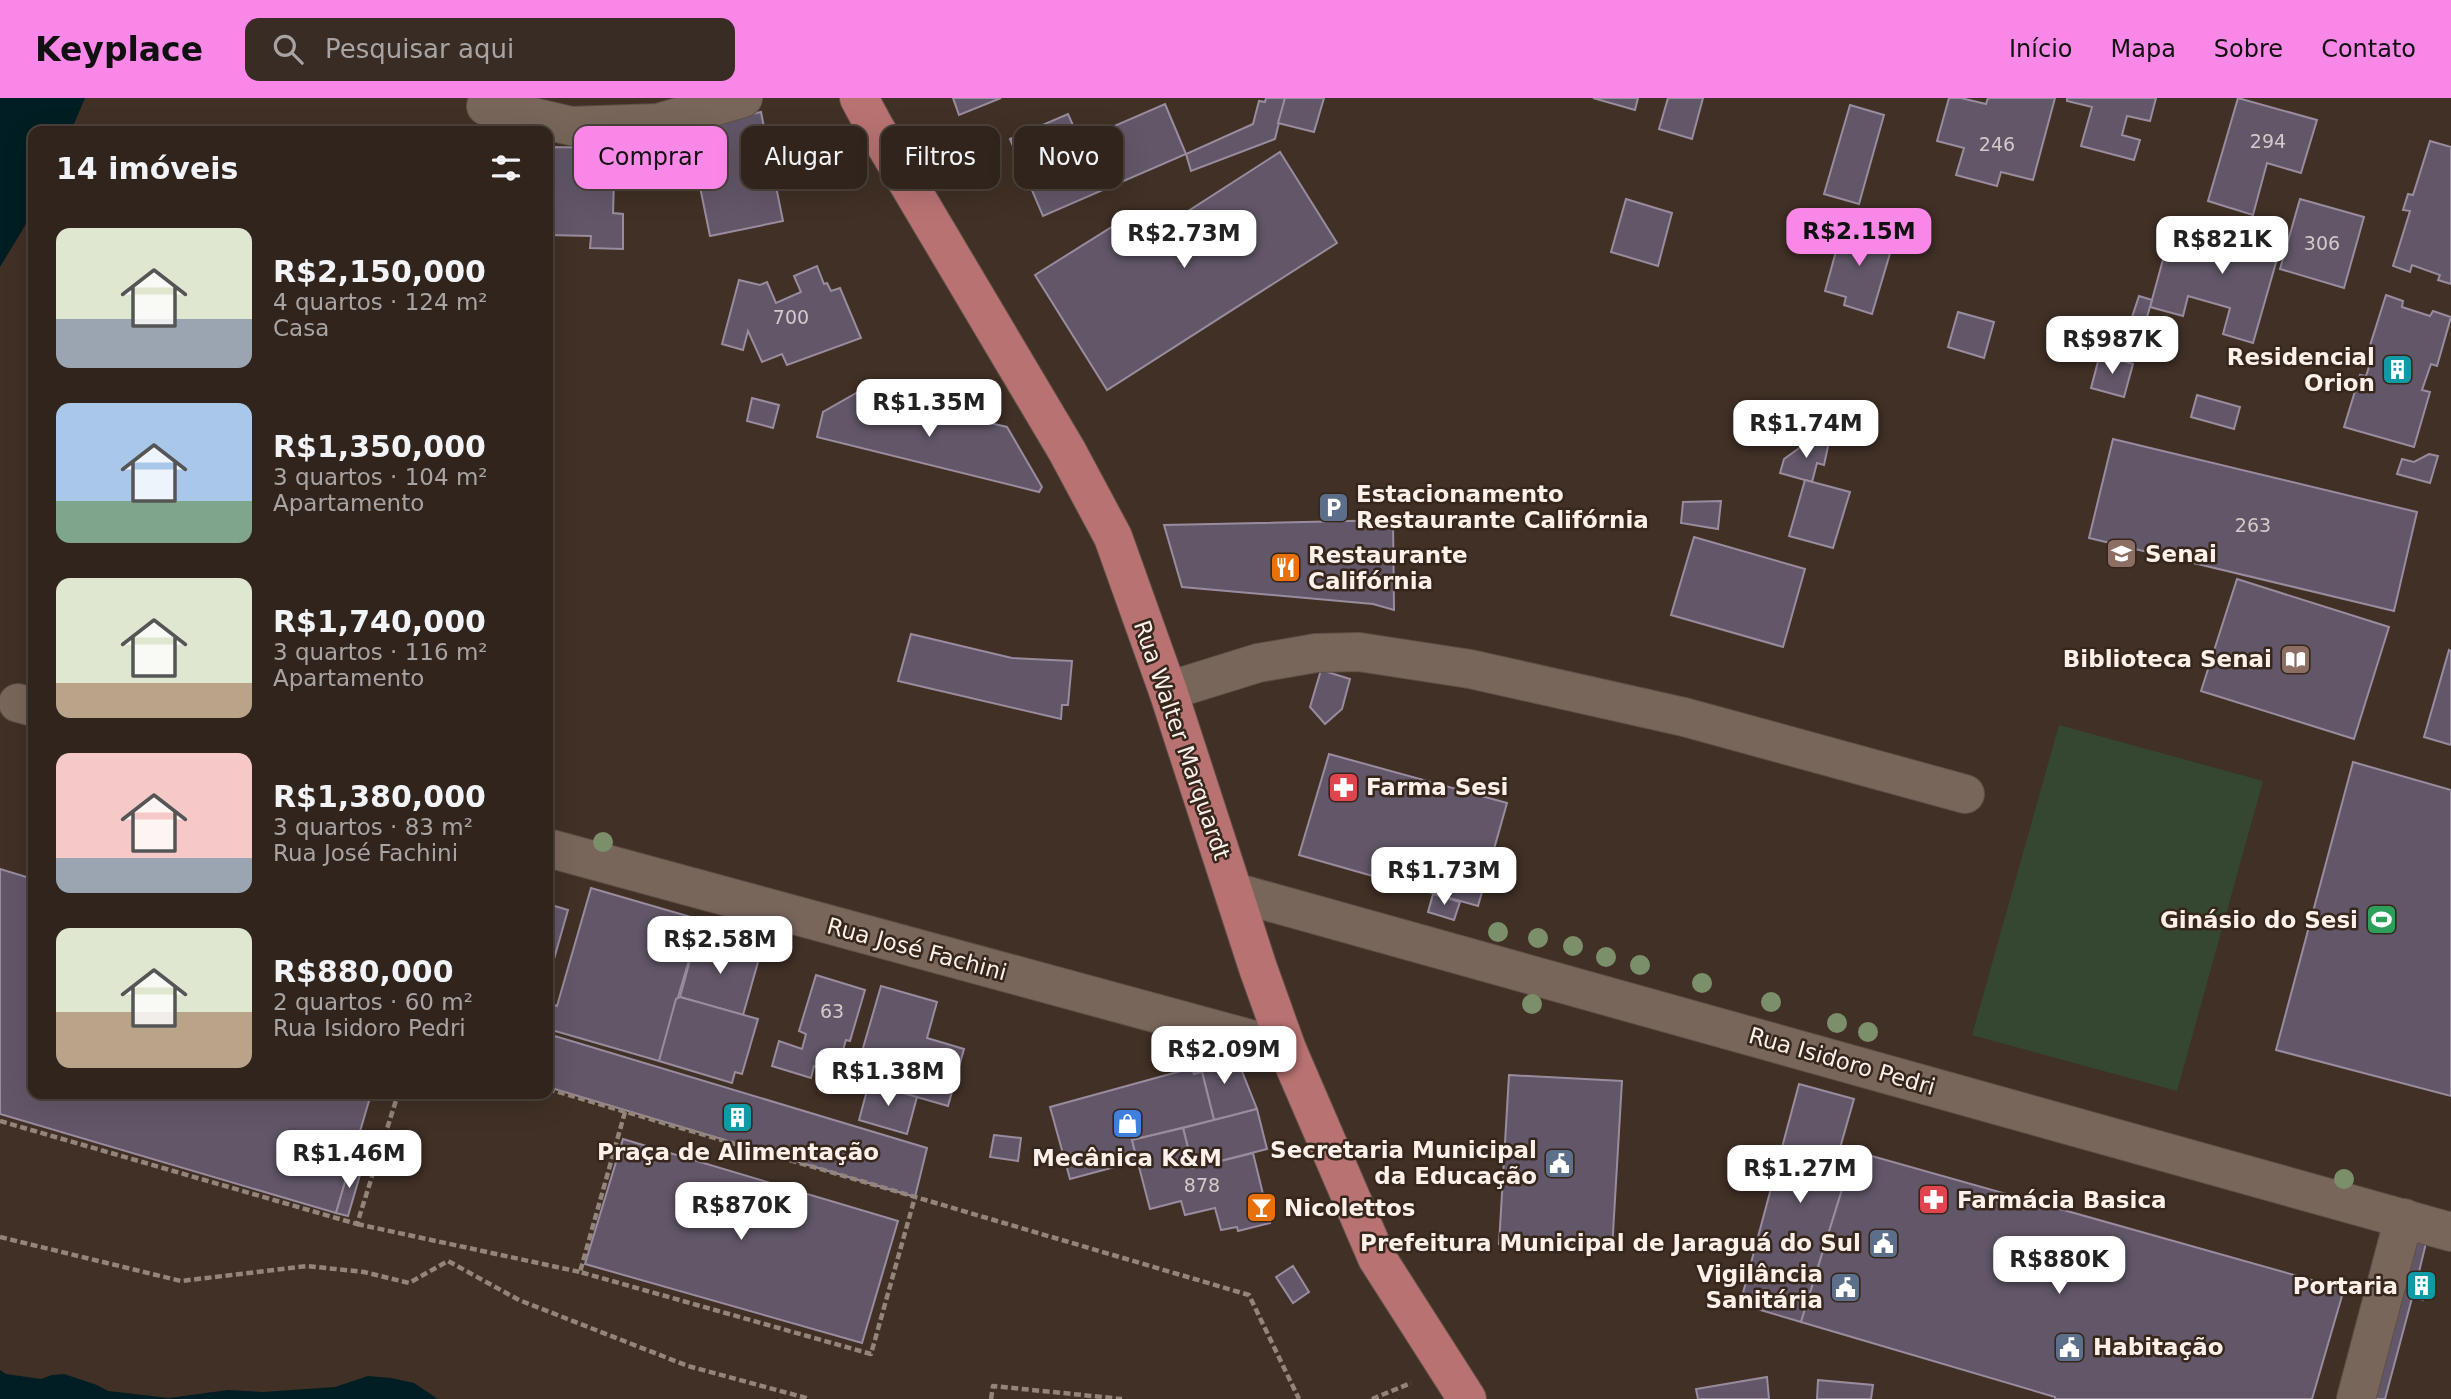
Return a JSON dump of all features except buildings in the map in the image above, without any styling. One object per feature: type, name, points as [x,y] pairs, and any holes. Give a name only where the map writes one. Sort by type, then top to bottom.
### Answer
[{"type":"main road","name":"Rua Walter Marquardt","points":[[859,98],[1067,451],[1113,537],[1168,691],[1287,1049],[1377,1258],[1467,1399]]},
{"type":"street","points":[[486,106],[571,126],[658,123],[743,98]]},
{"type":"street","points":[[1168,691],[1258,663],[1316,653],[1359,652],[1470,669],[1684,717],[1965,794]]},
{"type":"street","name":"Rua José Fachini","points":[[553,849],[1287,1049]]},
{"type":"street","name":"Rua Isidoro Pedri","points":[[1234,892],[2451,1232]]},
{"type":"street","points":[[2356,1399],[2404,1218]]},
{"type":"path","points":[[553,1090],[1249,1295],[1299,1399]]},
{"type":"path","points":[[357,1224],[396,1099]]},
{"type":"path","points":[[580,1272],[625,1112]]},
{"type":"path","points":[[0,1121],[357,1224],[580,1272],[871,1354],[915,1197]]},
{"type":"path","points":[[0,1237],[181,1281],[307,1266],[364,1272],[409,1283],[448,1261],[519,1300],[688,1366],[810,1399]]},
{"type":"path","points":[[991,1399],[993,1385],[1122,1399]]},
{"type":"green space","points":[[2059,725],[2263,781],[2177,1091],[1972,1035]]},
{"type":"water","points":[[0,98],[85,98],[73,126],[28,126],[28,219],[0,267]]},
{"type":"water","points":[[0,1370],[6,1374],[41,1379],[64,1374],[108,1391],[169,1398],[228,1390],[263,1392],[335,1387],[368,1376],[414,1383],[438,1399],[0,1399]]},
{"type":"place","name":"Residencial Orion","points":[[2398,370]]},
{"type":"place","name":"Estacionamento Restaurante Califórnia","points":[[1333,507]]},
{"type":"place","name":"Senai","points":[[2122,554]]},
{"type":"place","name":"Restaurante Califórnia","points":[[1285,568]]},
{"type":"place","name":"Biblioteca Senai","points":[[2295,659]]},
{"type":"place","name":"Farma Sesi","points":[[1343,787]]},
{"type":"place","name":"Ginásio do Sesi","points":[[2381,920]]},
{"type":"place","name":"Praça de Alimentação","points":[[738,1118]]},
{"type":"place","name":"Mecânica K&M","points":[[1127,1124]]},
{"type":"place","name":"Secretaria Municipal da Educação","points":[[1560,1163]]},
{"type":"place","name":"Farmácia Basica","points":[[1934,1200]]},
{"type":"place","name":"Nicolettos","points":[[1261,1208]]},
{"type":"place","name":"Prefeitura Municipal de Jaraguá do Sul","points":[[1884,1243]]},
{"type":"place","name":"Portaria","points":[[2421,1286]]},
{"type":"place","name":"Vigilância Sanitária","points":[[1846,1287]]},
{"type":"place","name":"Habitação","points":[[2070,1347]]}]
